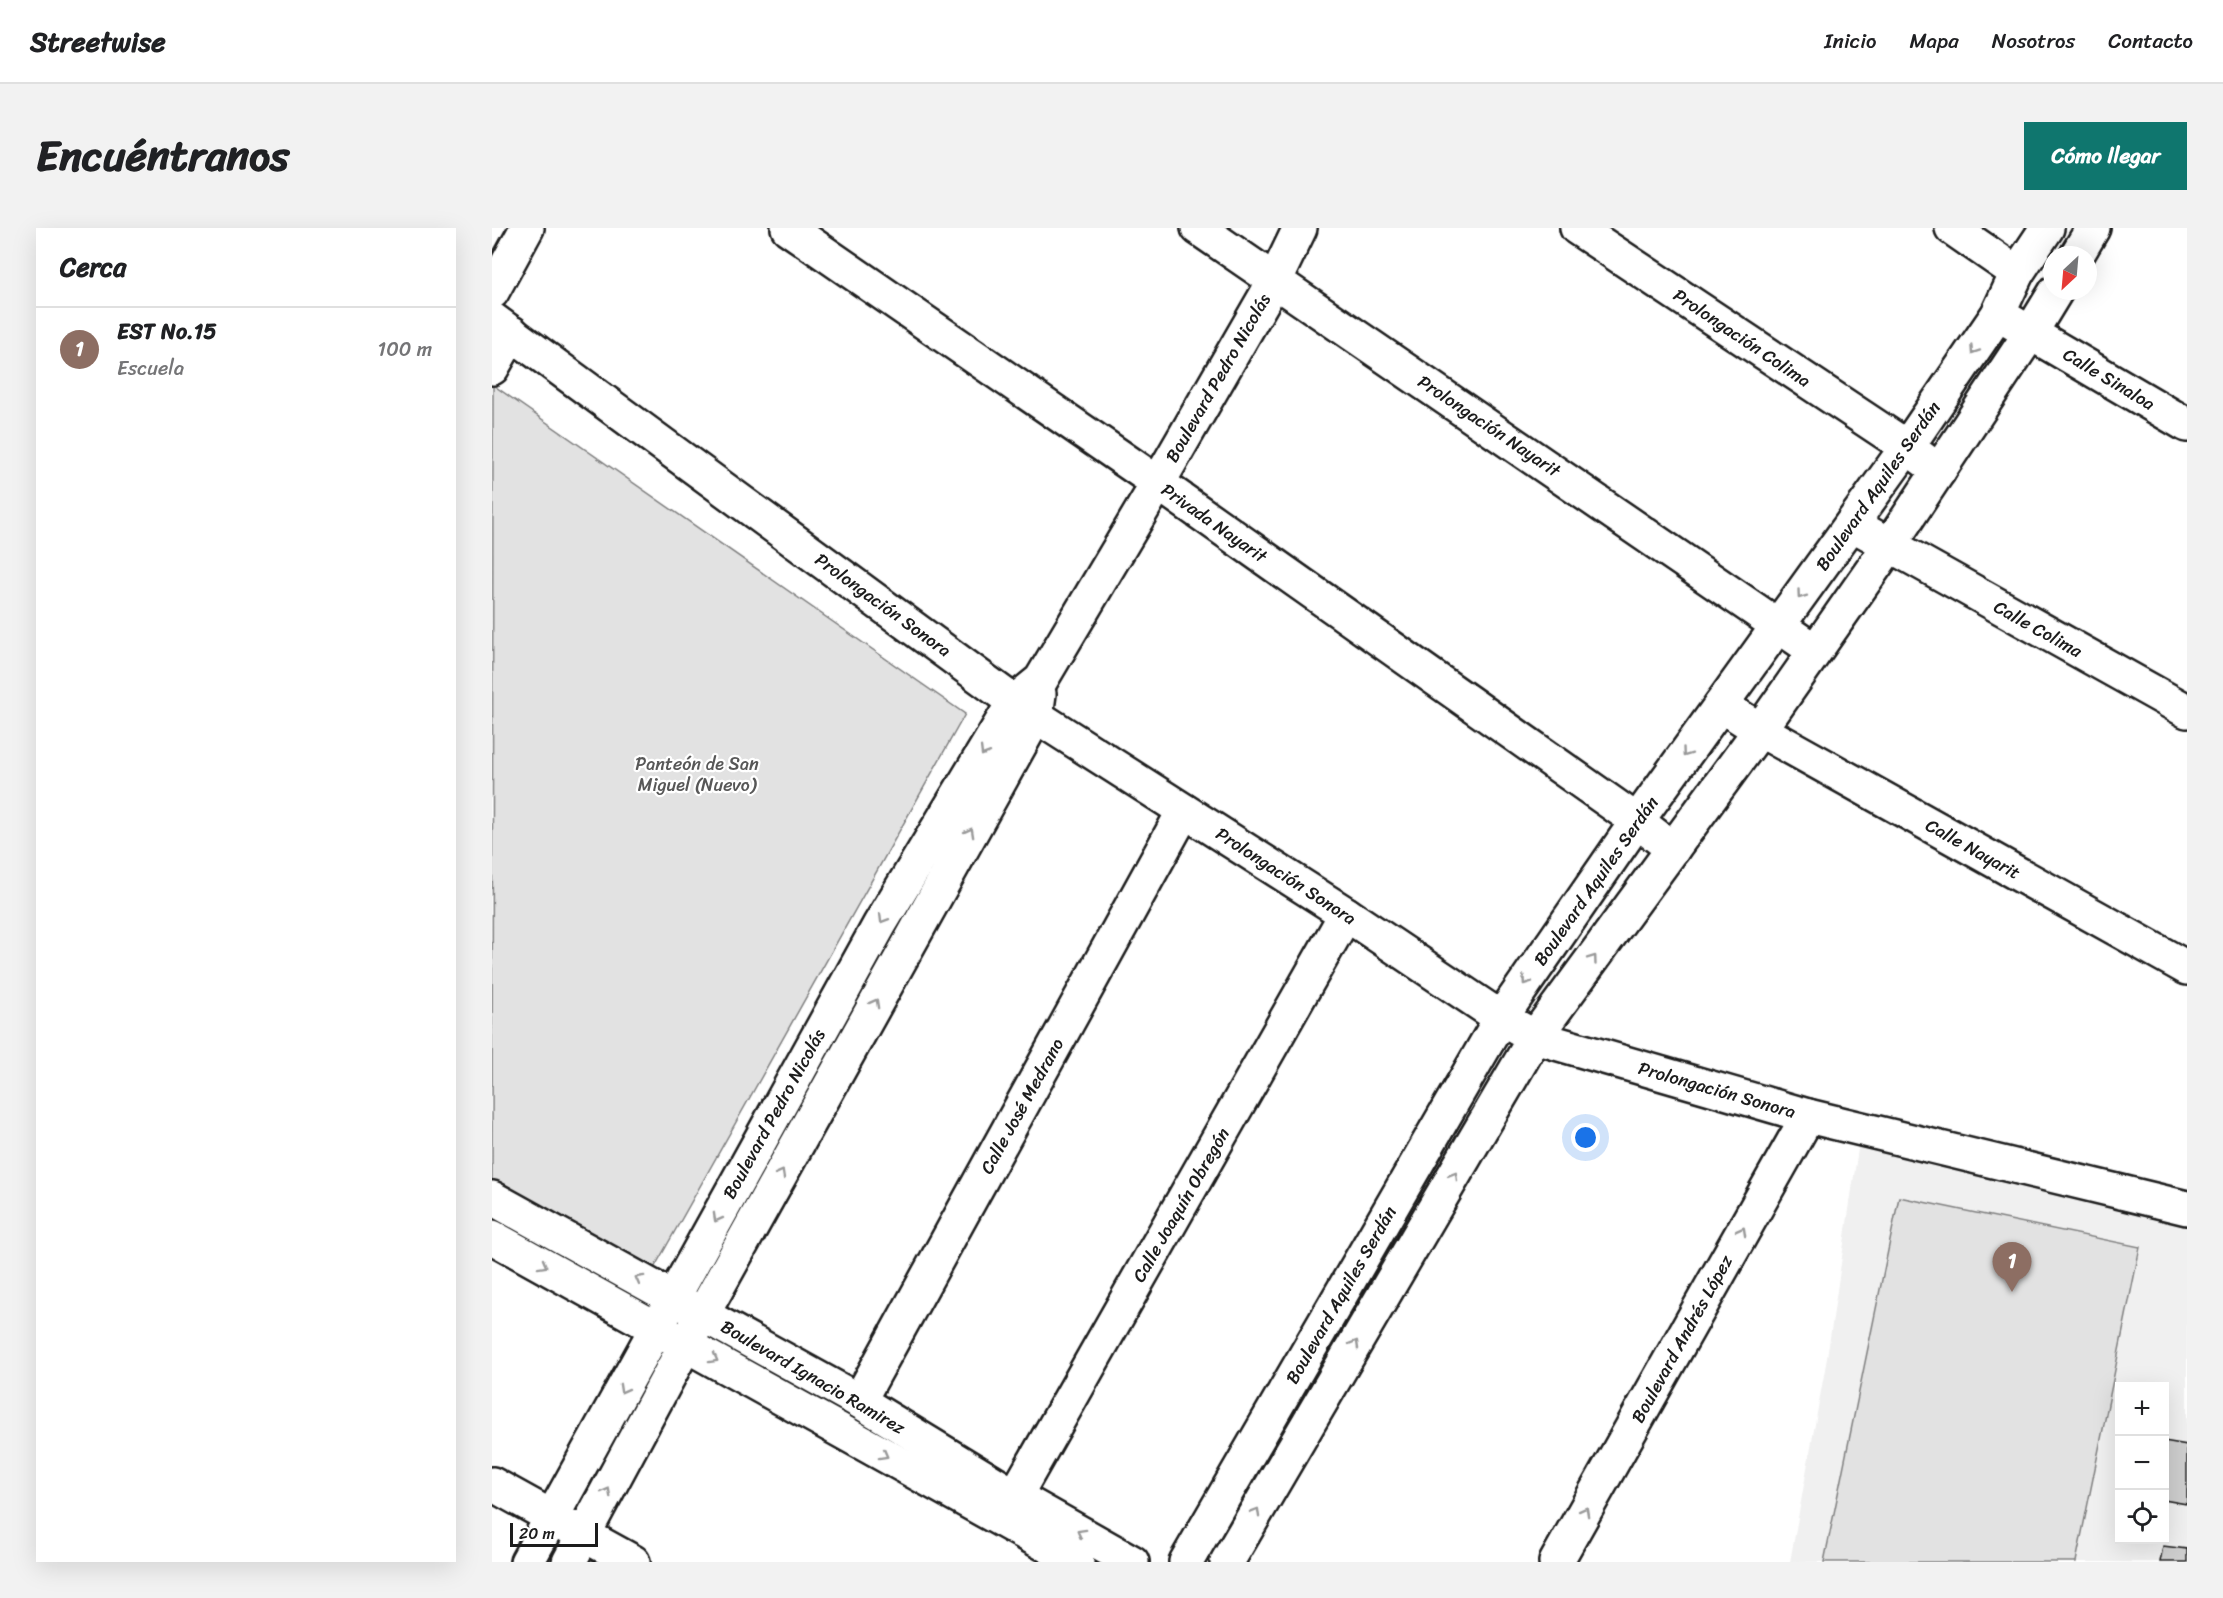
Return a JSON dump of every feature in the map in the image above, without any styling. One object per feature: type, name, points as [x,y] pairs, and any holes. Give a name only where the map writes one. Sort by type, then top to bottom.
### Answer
[{"type":"street","points":[[492,292],[527,228]]},
{"type":"street","name":"Privada Nayarit","points":[[788,228],[1158,483],[1637,821],[1673,849]]},
{"type":"street","name":"Prolongación Nayarit","points":[[1198,228],[1779,624],[1815,651]]},
{"type":"street","name":"Boulevard Pedro Nicolás","points":[[576,1549],[1025,709],[1275,280],[1300,228]]},
{"type":"street","name":"Prolongación Colima","points":[[1577,228],[1907,447],[1939,471]]},
{"type":"street","points":[[1952,228],[2017,273]]},
{"type":"street","name":"Boulevard Aquiles Serdán","points":[[1186,1562],[1501,1017],[1637,821],[1907,447],[1998,314],[2017,273],[2047,228]]},
{"type":"street","points":[[2082,246],[2093,228]]},
{"type":"street","name":"Boulevard Aquiles Serdán","points":[[1227,1562],[1535,1037],[1760,730],[1889,546],[2051,300]]},
{"type":"street","name":"Calle Sinaloa","points":[[1998,314],[2187,425]]},
{"type":"street","points":[[492,368],[502,326]]},
{"type":"street","name":"Prolongación Sonora","points":[[502,326],[1025,709],[1535,1037],[1808,1116],[2187,1208]]},
{"type":"street","name":"Calle Colima","points":[[1852,524],[2187,711]]},
{"type":"street","name":"Calle Nayarit","points":[[1721,705],[1760,730],[2187,968]]},
{"type":"street","name":"Boulevard Pedro Nicolás","points":[[527,1562],[880,924],[1025,709]]},
{"type":"street","name":"Calle José Medrano","points":[[859,1401],[1184,811]]},
{"type":"street","name":"Calle Joaquín Obregón","points":[[1015,1496],[1346,914]]},
{"type":"street","name":"Boulevard Andrés López","points":[[1556,1562],[1808,1116]]},
{"type":"street","name":"Boulevard Ignacio Ramirez","points":[[492,1198],[859,1401],[1015,1496],[1132,1562]]},
{"type":"street","name":"Boulevard Ignacio Ramirez","points":[[492,1237],[1077,1562]]},
{"type":"street","points":[[492,1484],[552,1518],[576,1549],[633,1562]]},
{"type":"shaded area","points":[[1859,1142],[2187,1226],[2187,1562],[1790,1562],[1827,1358]]},
{"type":"green space","name":"Panteón de San Miguel (Nuevo)","points":[[493,385],[965,714],[653,1270],[492,1183]]},
{"type":"green space","points":[[1899,1197],[2140,1247],[2076,1562],[1824,1562]]},
{"type":"building","points":[[2169,1442],[2187,1445],[2187,1504],[2169,1501]]},
{"type":"building","points":[[2163,1546],[2187,1549],[2187,1562],[2160,1562]]},
{"type":"place","name":"EST No.15","points":[[2012,1292]]}]
